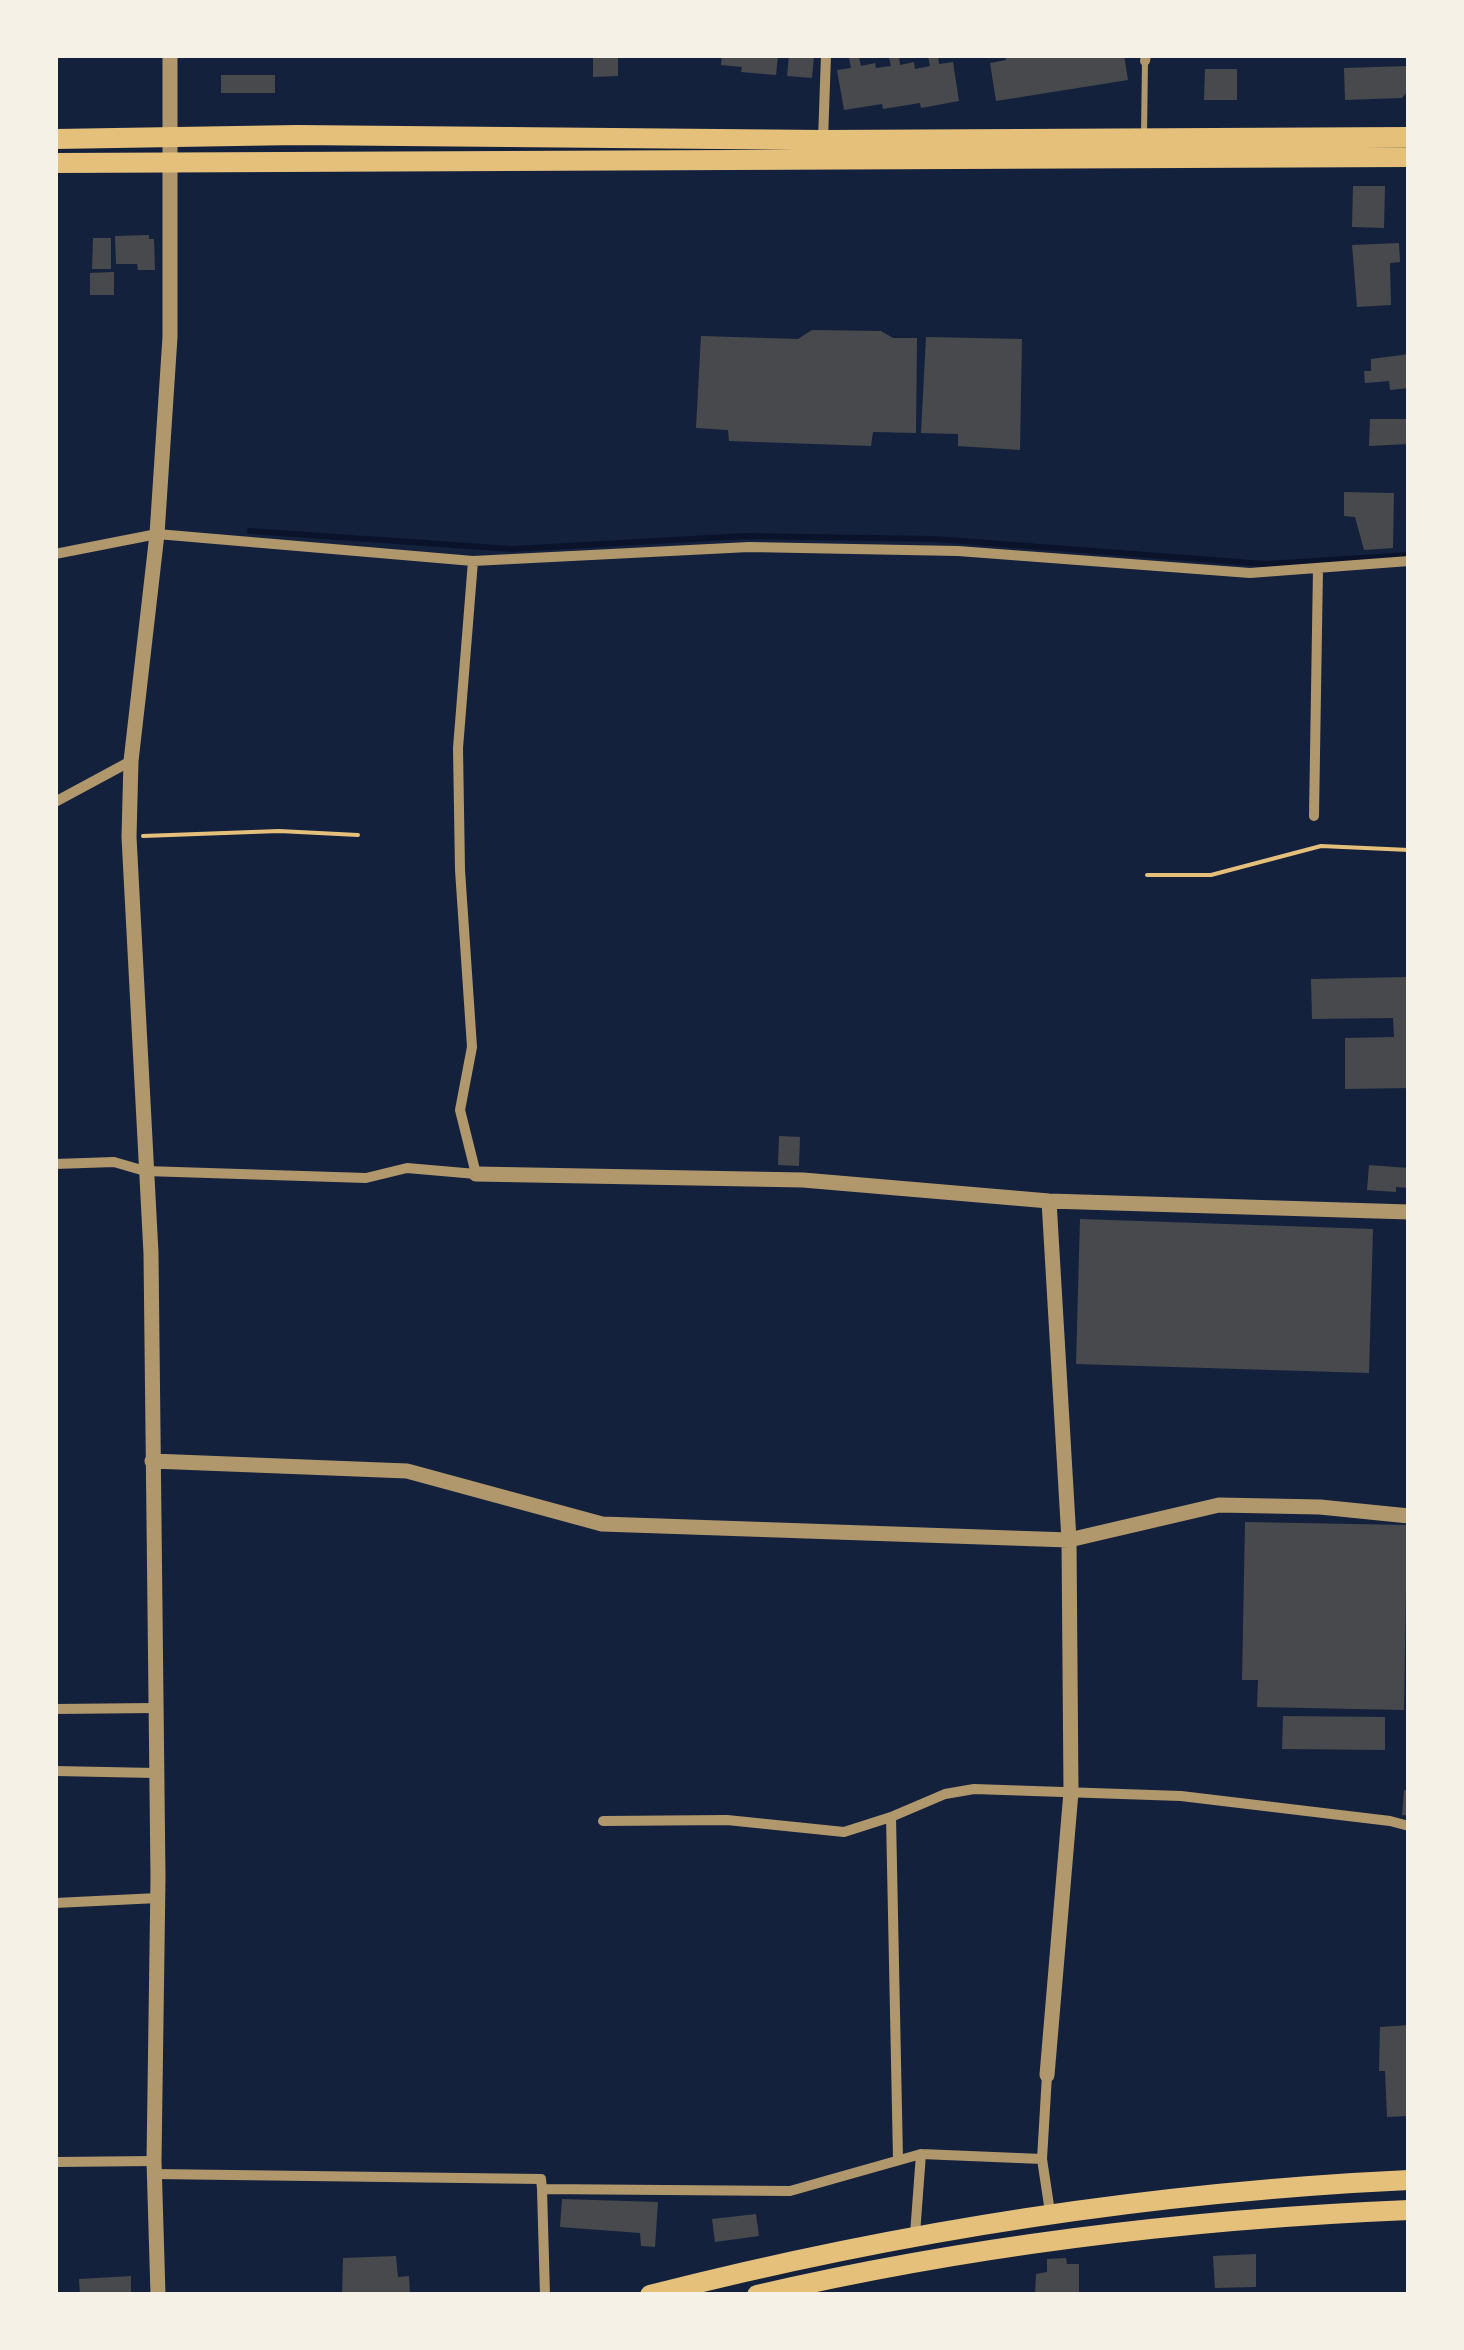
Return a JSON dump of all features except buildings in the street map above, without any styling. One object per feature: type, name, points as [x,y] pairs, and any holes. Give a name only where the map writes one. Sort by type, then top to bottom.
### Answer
[{"type":"highway","points":[[55,140],[297,135],[823,140],[1409,137]]},
{"type":"highway","points":[[55,163],[1409,157]]},
{"type":"highway","points":[[650,2295],[915,2234],[1050,2212],[1191,2194],[1409,2180]]},
{"type":"highway","points":[[757,2295],[948,2254],[1141,2228],[1409,2210]]},
{"type":"street","points":[[158,2295],[154,2167],[158,1898],[151,1253],[128,837],[131,761],[157,534],[170,336],[170,55]]},
{"type":"street","points":[[823,140],[826,55]]},
{"type":"street","points":[[55,554],[157,534],[473,561],[764,547],[958,552],[1250,573],[1409,562]]},
{"type":"street","points":[[473,561],[458,748],[460,870],[472,1047],[460,1110],[476,1174]]},
{"type":"street","points":[[1314,816],[1318,568]]},
{"type":"street","points":[[55,802],[131,761]]},
{"type":"street","points":[[55,1164],[114,1162],[145,1171],[366,1178],[407,1168],[476,1174],[803,1180],[1049,1201],[1409,1212]]},
{"type":"street","points":[[1049,1201],[1069,1540],[1071,1792],[1042,2159],[1050,2212]]},
{"type":"street","points":[[152,1461],[407,1471],[602,1524],[1069,1540],[1219,1505],[1320,1507],[1409,1516]]},
{"type":"street","points":[[55,1709],[155,1708]]},
{"type":"street","points":[[55,1771],[156,1772]]},
{"type":"street","points":[[603,1822],[727,1820],[844,1832],[891,1818],[945,1794],[974,1789],[1182,1796],[1409,1826]]},
{"type":"street","points":[[891,1818],[898,2159]]},
{"type":"street","points":[[55,1903],[158,1898]]},
{"type":"street","points":[[542,2190],[790,2191],[922,2154],[1042,2159]]},
{"type":"street","points":[[915,2234],[922,2154]]},
{"type":"street","points":[[55,2162],[541,2179],[545,2295]]},
{"type":"lane","points":[[1144,140],[1145,58]]},
{"type":"path","points":[[128,837],[279,831],[358,836]]},
{"type":"path","points":[[1147,875],[1211,875],[1321,846],[1409,850]]},
{"type":"waterway","points":[[250,531],[513,549],[745,536],[935,539],[1266,564],[1409,555]]}]
